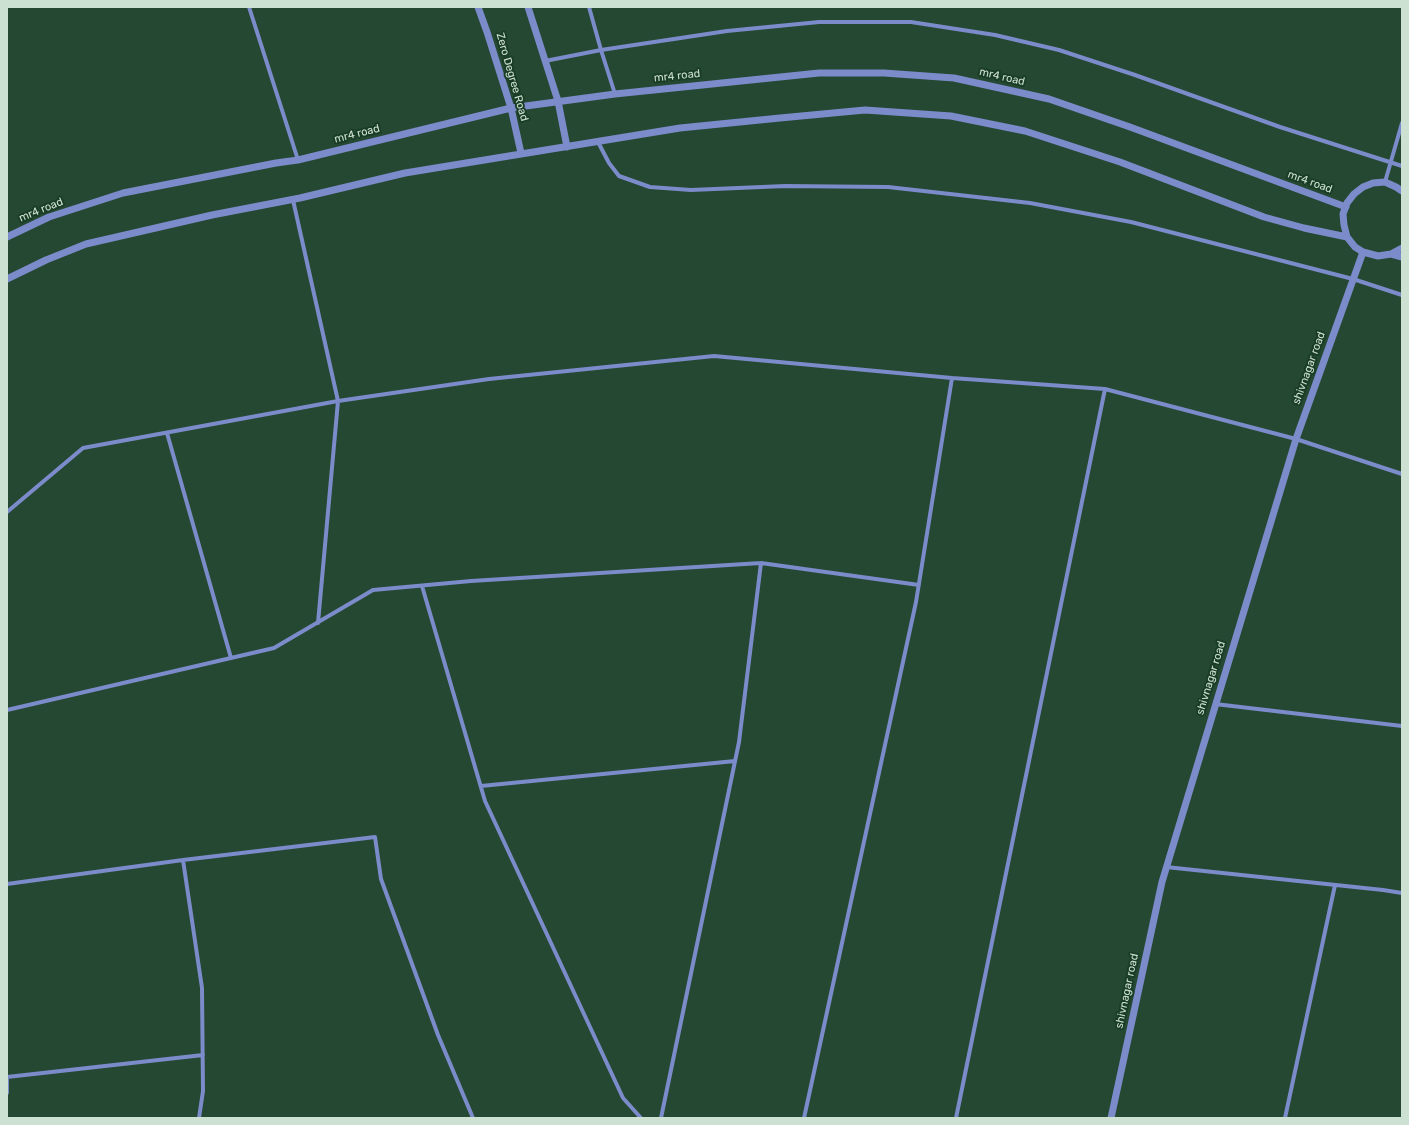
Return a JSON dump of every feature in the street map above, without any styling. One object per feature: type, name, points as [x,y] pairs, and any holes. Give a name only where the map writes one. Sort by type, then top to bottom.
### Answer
[{"type":"street","points":[[249,7],[298,160]]},
{"type":"street","name":"Zero Degree Road","points":[[478,7],[510,108],[521,154]]},
{"type":"street","points":[[528,7],[558,101],[567,147]]},
{"type":"street","points":[[589,7],[615,94]]},
{"type":"street","points":[[545,61],[601,50],[727,31],[819,22],[911,22],[995,35],[1059,50],[1135,75],[1280,127],[1402,166]]},
{"type":"street","name":"mr4 road","points":[[7,237],[49,217],[123,193],[298,160],[510,108],[615,94],[818,73],[884,73],[954,78],[1049,99],[1130,127],[1346,207]]},
{"type":"street","points":[[7,279],[46,260],[86,244],[212,215],[293,200],[405,173],[680,128],[865,110],[950,116],[1025,131],[1120,162],[1264,217],[1304,228],[1347,237]]},
{"type":"street","points":[[1385,182],[1402,123]]},
{"type":"street","points":[[598,142],[609,163],[619,176],[650,187],[691,190],[786,186],[888,187],[1030,203],[1131,222],[1353,279],[1402,295]]},
{"type":"street","points":[[1402,191],[1385,182],[1373,183],[1363,187],[1354,194],[1347,203],[1343,214],[1347,237],[1363,252],[1378,256],[1391,254],[1402,248]]},
{"type":"street","points":[[293,200],[338,401],[318,623]]},
{"type":"street","name":"shivnagar road","points":[[1111,1118],[1166,867],[1296,439],[1363,252]]},
{"type":"street","points":[[1391,254],[1402,257]]},
{"type":"street","points":[[7,512],[83,448],[338,401],[489,378],[714,356],[952,378],[1105,389],[1296,439],[1402,474]]},
{"type":"street","points":[[804,1118],[919,585],[952,378]]},
{"type":"street","points":[[956,1118],[1105,389]]},
{"type":"street","points":[[167,433],[231,658]]},
{"type":"street","points":[[7,710],[274,648],[373,590],[471,581],[761,564],[919,585]]},
{"type":"street","points":[[661,1118],[739,742],[761,564]]},
{"type":"street","points":[[422,586],[485,801],[623,1098],[641,1118]]},
{"type":"street","points":[[1215,704],[1402,726]]},
{"type":"street","points":[[481,786],[735,761]]},
{"type":"street","points":[[7,884],[183,860],[375,837],[381,879],[438,1035],[472,1118]]},
{"type":"street","points":[[183,860],[202,988],[203,1091],[199,1118]]},
{"type":"street","points":[[1166,867],[1402,893]]},
{"type":"street","points":[[1285,1118],[1335,885]]},
{"type":"street","points":[[7,1093],[7,1077],[203,1055]]}]
